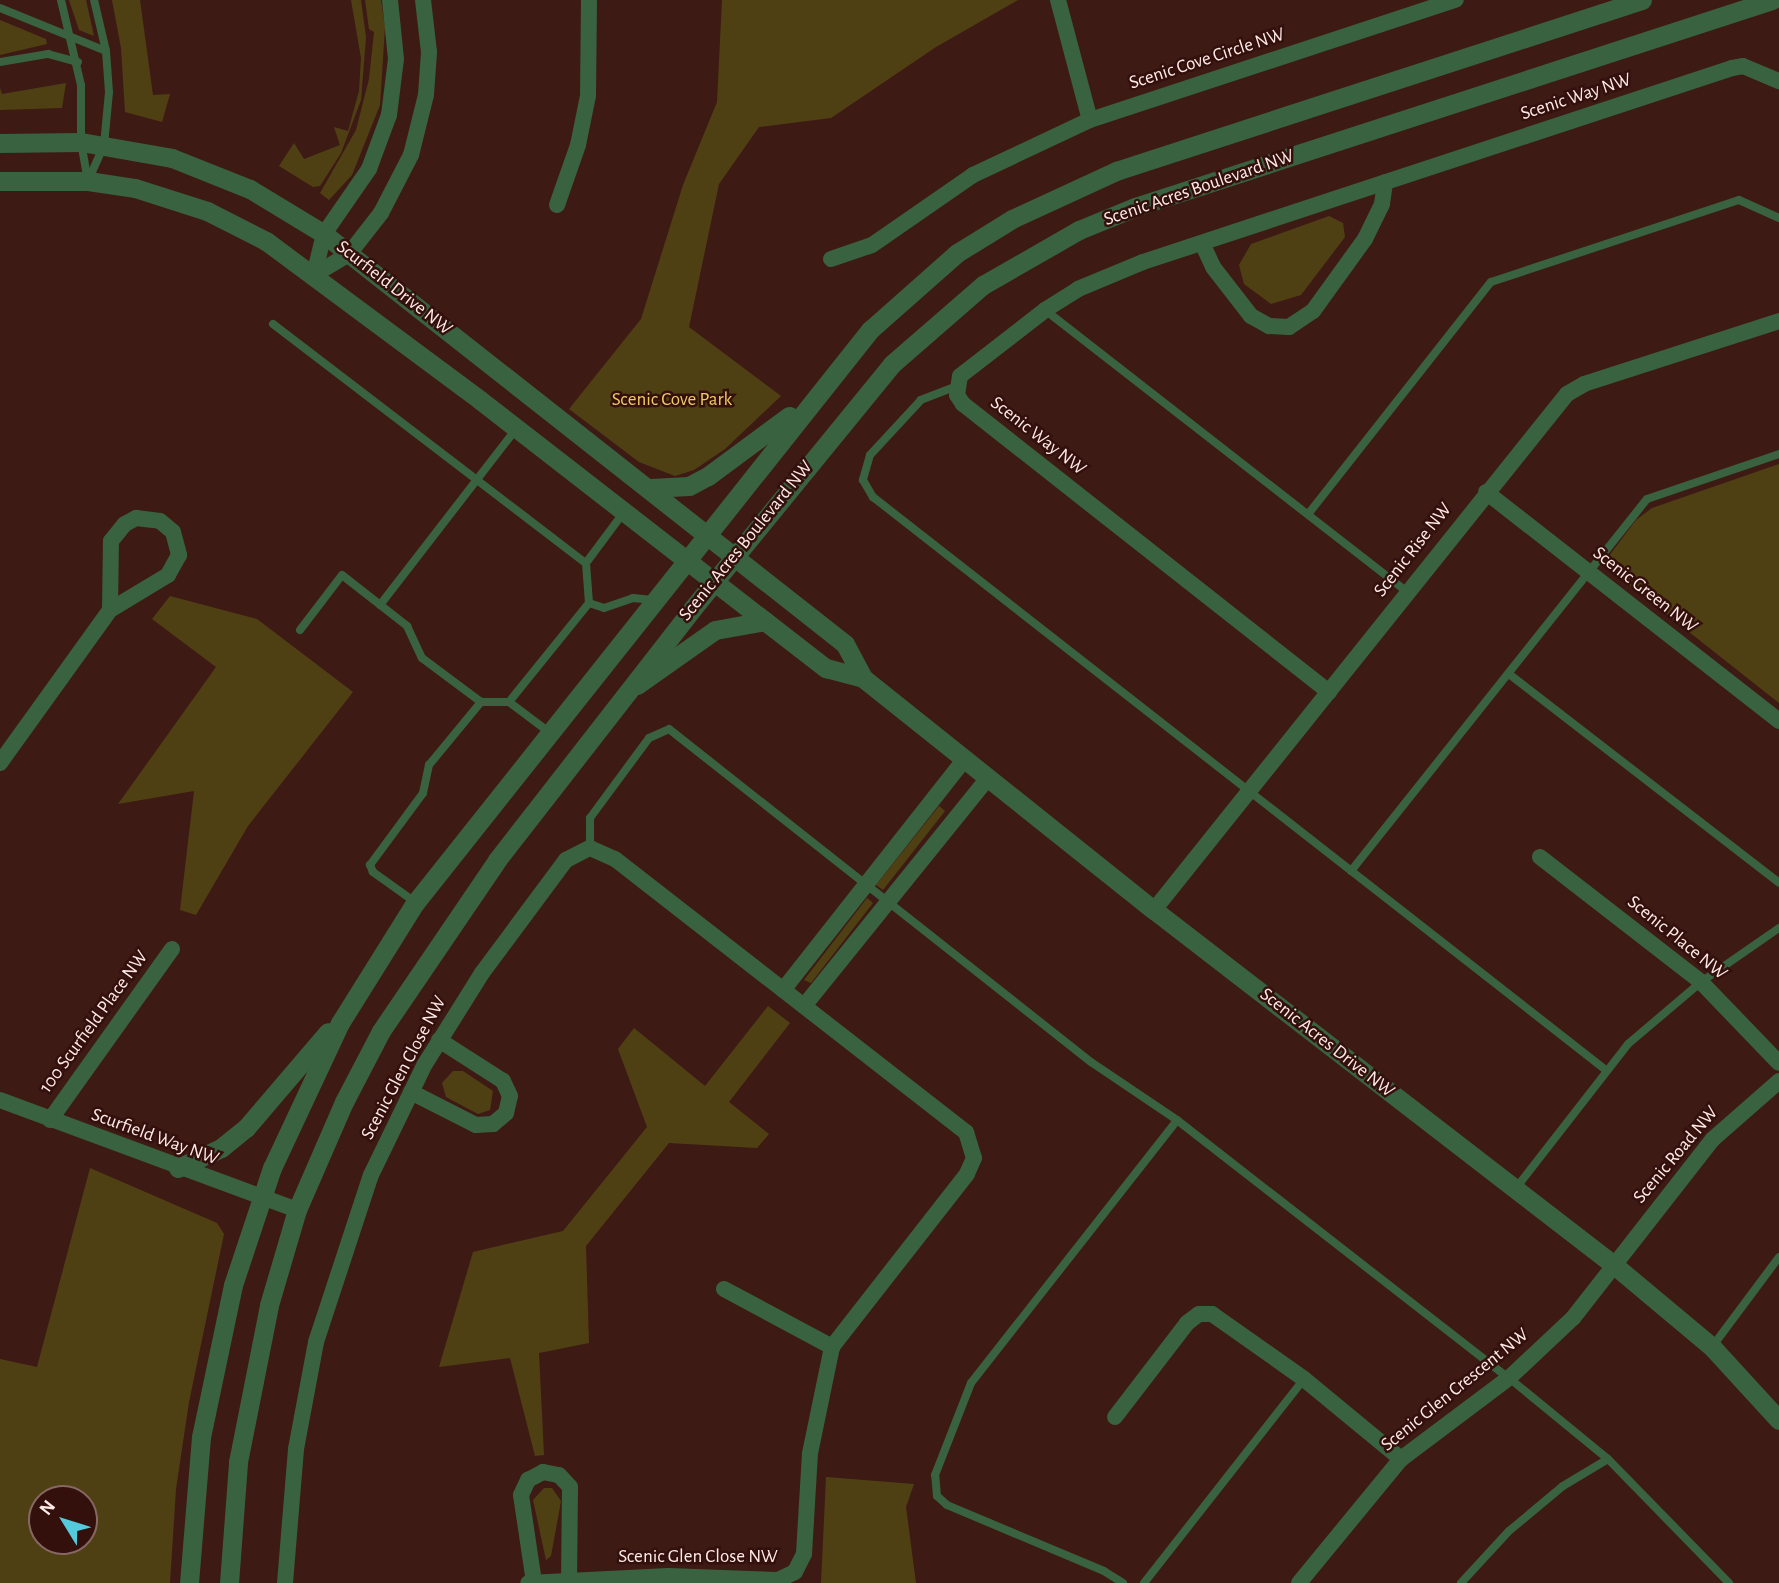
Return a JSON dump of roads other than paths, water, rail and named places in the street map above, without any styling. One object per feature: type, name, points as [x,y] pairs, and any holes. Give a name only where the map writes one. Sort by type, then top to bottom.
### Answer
[{"type":"street","points":[[314,275],[324,234],[369,169],[389,115],[396,59],[390,0]]},
{"type":"street","points":[[314,275],[349,254],[395,190],[420,126],[429,52],[423,0]]},
{"type":"street","points":[[557,205],[578,145],[588,96],[589,0]]},
{"type":"street","points":[[1058,0],[1090,120]]},
{"type":"street","name":"Scenic Cove Circle NW","points":[[831,259],[872,245],[973,175],[1090,120],[1457,0]]},
{"type":"street","name":"Scenic Acres Boulevard NW","points":[[189,1583],[198,1459],[208,1392],[233,1284],[262,1196],[292,1121],[340,1023],[415,903],[685,559],[870,330],[934,271],[1055,197],[1116,171],[1642,0]]},
{"type":"street","name":"Scenic Acres Boulevard NW","points":[[229,1583],[246,1410],[269,1305],[298,1210],[344,1102],[415,977],[489,870],[714,581],[892,364],[944,314],[1023,259],[1135,207],[1772,0]]},
{"type":"street","name":"Scenic Way NW","points":[[1329,692],[963,404],[957,386],[969,366],[1045,310],[1105,277],[1732,68],[1743,66],[1779,81]]},
{"type":"street","name":"Scurfield Drive NW","points":[[0,143],[81,142],[104,145],[204,169],[283,207],[324,234],[735,555]]},
{"type":"street","name":"Scurfield Drive NW","points":[[0,181],[88,181],[135,187],[207,211],[266,241],[517,428],[714,581]]},
{"type":"street","points":[[1202,243],[1218,274],[1251,316],[1269,326],[1289,327],[1313,311],[1365,239],[1377,220],[1385,183]]},
{"type":"street","name":"Scenic Rise NW","points":[[1154,910],[1250,793],[1552,408],[1584,383],[1779,321]]},
{"type":"street","points":[[651,488],[689,486],[708,476],[760,442],[824,386]]},
{"type":"street","name":"Scenic Green NW","points":[[1486,492],[1779,721]]},
{"type":"street","points":[[0,763],[110,610],[160,580],[176,565],[178,543],[160,521],[136,518],[117,531],[109,554],[110,610]]},
{"type":"street","name":"Scenic Acres Drive NW","points":[[735,555],[845,644],[863,678],[1154,910],[1614,1265],[1712,1347],[1779,1420]]},
{"type":"street","name":"Scenic Acres Drive NW","points":[[714,581],[825,668],[863,678]]},
{"type":"street","points":[[630,689],[655,677],[715,630],[765,621]]},
{"type":"street","points":[[783,990],[965,759]]},
{"type":"street","points":[[804,1006],[989,777]]},
{"type":"street","name":"Scenic Glen Close NW","points":[[285,1583],[296,1449],[321,1323],[356,1213],[411,1091],[439,1040],[508,935],[566,860],[590,848],[615,859],[966,1132],[974,1149],[967,1174],[832,1347],[810,1452],[804,1554],[788,1578],[569,1579],[528,1583]]},
{"type":"street","name":"Scenic Place NW","points":[[1540,857],[1701,982],[1779,1063]]},
{"type":"street","name":"100 Scurfield Place NW","points":[[50,1119],[172,949]]},
{"type":"street","points":[[178,1168],[221,1148],[246,1128],[317,1041],[340,1023]]},
{"type":"street","points":[[411,1091],[476,1125],[493,1124],[506,1113],[510,1096],[503,1081],[439,1040]]},
{"type":"street","name":"Scenic Road NW","points":[[1614,1265],[1713,1139],[1779,1081]]},
{"type":"street","name":"Scurfield Way NW","points":[[0,1100],[178,1168],[298,1210]]},
{"type":"street","name":"Scenic Glen Crescent NW","points":[[1299,1583],[1401,1459],[1509,1378],[1573,1318],[1614,1265]]},
{"type":"street","points":[[724,1289],[832,1347]]},
{"type":"street","points":[[1115,1417],[1187,1323],[1199,1314],[1224,1319],[1304,1379],[1401,1459]]},
{"type":"street","points":[[534,1582],[521,1495],[528,1480],[542,1472],[559,1475],[570,1488],[569,1579]]},
{"type":"lane","points":[[61,0],[78,62],[81,142],[88,181]]},
{"type":"lane","points":[[88,181],[104,145],[109,92],[106,51],[94,0]]},
{"type":"lane","points":[[0,8],[106,51]]},
{"type":"lane","points":[[0,62],[48,54],[78,62]]},
{"type":"lane","points":[[1310,513],[1491,282],[1739,200],[1779,218]]},
{"type":"lane","points":[[1045,310],[1310,513],[1407,592]]},
{"type":"lane","points":[[273,324],[586,563]]},
{"type":"lane","points":[[957,386],[921,400],[891,429],[863,468],[866,489],[1606,1070]]},
{"type":"lane","points":[[380,604],[517,428]]},
{"type":"lane","points":[[1351,871],[1647,499],[1779,453]]},
{"type":"lane","points":[[509,702],[589,603],[586,563],[625,512]]},
{"type":"lane","points":[[300,630],[342,575],[407,626],[422,658],[481,702],[509,702],[549,732]]},
{"type":"lane","points":[[589,603],[604,608],[633,598],[653,600]]},
{"type":"lane","points":[[1509,674],[1779,883]]},
{"type":"lane","points":[[415,903],[373,872],[370,865],[423,793],[429,765],[481,702]]},
{"type":"lane","points":[[590,848],[590,818],[649,738],[669,729],[1091,1062],[1177,1120],[1509,1378],[1608,1460],[1729,1583]]},
{"type":"lane","points":[[1516,1188],[1606,1070],[1636,1036],[1701,982],[1779,928]]},
{"type":"lane","points":[[1123,1583],[1104,1571],[947,1505],[937,1496],[935,1475],[971,1383],[983,1365],[1177,1120]]},
{"type":"lane","points":[[1712,1347],[1779,1257]]},
{"type":"lane","points":[[1144,1583],[1304,1379]]},
{"type":"lane","points":[[1461,1583],[1508,1531],[1563,1486],[1608,1460]]},
{"type":"park label","name":"Scenic Cove Park","points":[[672,400]]}]
